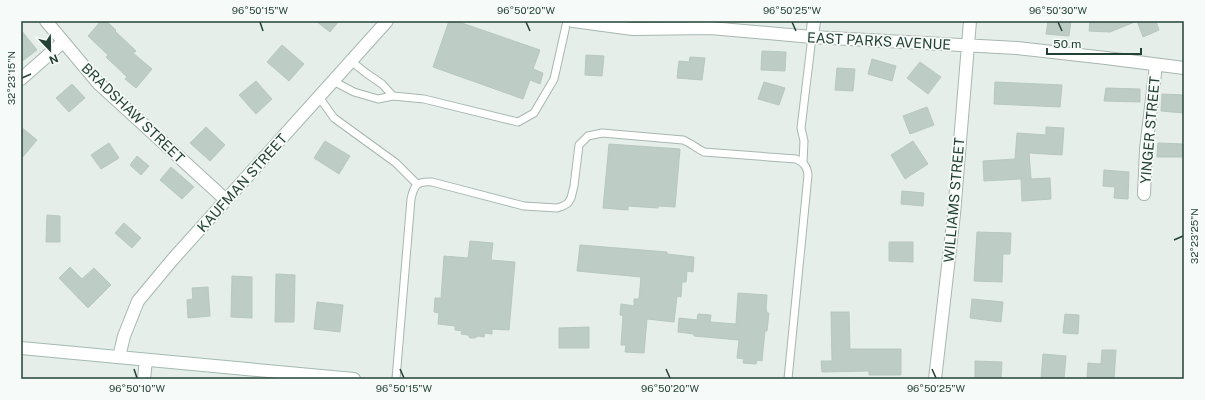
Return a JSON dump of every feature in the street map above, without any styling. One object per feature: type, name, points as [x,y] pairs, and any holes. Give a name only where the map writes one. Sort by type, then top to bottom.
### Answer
[{"type":"street","name":"BRADSHAW STREET","points":[[46,21],[98,83],[226,200]]},
{"type":"street","name":"KAUFMAN STREET","points":[[119,357],[124,336],[138,301],[168,264],[387,21]]},
{"type":"street","name":"EAST PARKS AVENUE","points":[[573,21],[633,29],[710,28],[812,37],[1024,49],[1184,68]]},
{"type":"street","points":[[812,37],[814,21]]},
{"type":"street","name":"WILLIAMS STREET","points":[[935,379],[954,214],[970,21]]},
{"type":"street","points":[[21,79],[63,42]]},
{"type":"street","name":"YINGER STREET","points":[[1144,194],[1146,150],[1156,65]]},
{"type":"street","points":[[21,348],[354,379]]},
{"type":"street","points":[[144,379],[146,360]]},
{"type":"lane","points":[[333,81],[354,92],[378,99],[393,96],[424,99],[518,122],[534,113],[554,79],[567,21]]},
{"type":"lane","points":[[803,162],[804,141],[801,128],[812,37]]},
{"type":"lane","points":[[351,61],[382,84],[393,96]]},
{"type":"lane","points":[[319,97],[334,118],[396,163],[417,184]]},
{"type":"lane","points":[[396,379],[413,188],[417,184],[424,181],[432,182],[524,206],[557,208],[568,203],[573,193],[579,145],[588,136],[602,133],[683,140],[690,142],[704,152],[796,159],[803,162],[807,168],[808,175],[788,379]]},
{"type":"building","points":[[101,21],[106,21],[116,30],[115,31],[136,51],[133,53],[152,69],[136,88],[125,79],[127,77],[106,57],[108,55],[88,36]]},
{"type":"building","points":[[316,21],[339,21],[330,32]]},
{"type":"building","points":[[449,21],[456,21],[540,50],[533,69],[543,73],[540,84],[530,80],[523,99],[433,67]]},
{"type":"building","points":[[1048,21],[1071,21],[1069,36],[1046,34]]},
{"type":"building","points":[[1090,21],[1137,21],[1110,32],[1089,31]]},
{"type":"building","points":[[1137,21],[1156,21],[1159,30],[1143,37]]},
{"type":"building","points":[[21,30],[37,50],[21,62]]},
{"type":"building","points":[[282,45],[304,64],[289,81],[267,62]]},
{"type":"building","points":[[762,51],[786,52],[785,71],[761,70]]},
{"type":"building","points":[[586,55],[604,56],[602,76],[585,75]]},
{"type":"building","points":[[690,57],[705,58],[702,80],[677,78],[679,61],[689,62]]},
{"type":"building","points":[[872,59],[896,66],[892,81],[868,74]]},
{"type":"building","points":[[920,62],[941,77],[928,94],[907,78]]},
{"type":"building","points":[[837,68],[855,69],[853,91],[835,90]]},
{"type":"building","points":[[256,81],[272,99],[256,114],[239,95]]},
{"type":"building","points":[[764,82],[785,88],[779,105],[758,99]]},
{"type":"building","points":[[995,82],[1062,85],[1060,107],[994,104]]},
{"type":"building","points":[[72,84],[85,98],[69,112],[56,98]]},
{"type":"building","points":[[1106,88],[1140,89],[1140,102],[1104,101]]},
{"type":"building","points":[[1162,94],[1184,95],[1184,113],[1161,111]]},
{"type":"building","points":[[927,107],[934,125],[910,134],[903,116]]},
{"type":"building","points":[[21,127],[37,140],[21,159]]},
{"type":"building","points":[[206,127],[225,145],[210,161],[190,143]]},
{"type":"building","points":[[1046,127],[1064,128],[1062,155],[1029,153],[1031,179],[1050,178],[1051,199],[1022,201],[1021,179],[984,181],[983,161],[1015,159],[1017,133],[1046,135]]},
{"type":"building","points":[[325,141],[350,156],[339,174],[314,158]]},
{"type":"building","points":[[913,141],[928,164],[905,179],[891,155]]},
{"type":"building","points":[[109,143],[119,158],[101,169],[91,155]]},
{"type":"building","points":[[1158,143],[1184,144],[1184,157],[1157,157]]},
{"type":"building","points":[[609,144],[680,149],[675,207],[658,206],[658,208],[628,206],[628,210],[603,208]]},
{"type":"building","points":[[137,156],[149,166],[141,175],[130,165]]},
{"type":"building","points":[[171,167],[194,187],[182,199],[160,180]]},
{"type":"building","points":[[1104,170],[1129,172],[1128,199],[1114,198],[1115,187],[1103,186]]},
{"type":"building","points":[[902,191],[924,193],[923,206],[901,204]]},
{"type":"building","points":[[47,215],[60,216],[60,242],[46,242]]},
{"type":"building","points":[[124,223],[141,238],[132,248],[115,233]]},
{"type":"building","points":[[977,232],[1011,233],[1010,254],[1003,254],[1002,282],[974,281]]},
{"type":"building","points":[[470,241],[493,243],[491,260],[515,262],[509,330],[492,329],[492,334],[485,333],[484,337],[478,336],[475,338],[470,338],[468,335],[461,334],[462,331],[455,330],[455,326],[438,324],[439,313],[434,312],[435,298],[441,298],[444,256],[468,258]]},
{"type":"building","points":[[889,242],[913,242],[913,262],[889,261]]},
{"type":"building","points":[[580,245],[667,252],[667,254],[694,257],[693,272],[687,271],[686,282],[682,282],[681,297],[677,296],[674,322],[647,319],[644,353],[625,352],[626,345],[621,345],[623,316],[620,315],[621,304],[634,306],[634,299],[639,299],[641,277],[577,271]]},
{"type":"building","points":[[70,267],[82,279],[94,268],[111,285],[88,308],[59,278]]},
{"type":"building","points":[[276,274],[295,275],[294,322],[275,322]]},
{"type":"building","points":[[232,276],[252,277],[252,318],[231,317]]},
{"type":"building","points":[[208,287],[210,316],[188,318],[187,300],[193,299],[192,288]]},
{"type":"building","points":[[738,293],[767,295],[766,308],[767,313],[769,313],[767,331],[765,331],[762,361],[757,360],[756,364],[743,363],[744,359],[737,358],[739,340],[694,336],[694,334],[678,332],[679,318],[697,320],[698,314],[711,315],[710,322],[736,324]]},
{"type":"building","points":[[972,299],[1003,302],[1001,322],[970,318]]},
{"type":"building","points":[[317,302],[343,305],[340,332],[314,329]]},
{"type":"building","points":[[831,312],[849,312],[850,349],[901,349],[901,375],[869,375],[869,371],[822,372],[821,361],[832,361]]},
{"type":"building","points":[[1065,314],[1079,315],[1078,334],[1063,333]]},
{"type":"building","points":[[589,327],[589,348],[559,348],[559,328]]},
{"type":"building","points":[[1102,350],[1116,350],[1114,379],[1087,379],[1088,363],[1101,364]]},
{"type":"building","points":[[1043,354],[1066,356],[1064,379],[1041,379]]},
{"type":"building","points":[[975,361],[1002,362],[1001,379],[975,379]]}]
